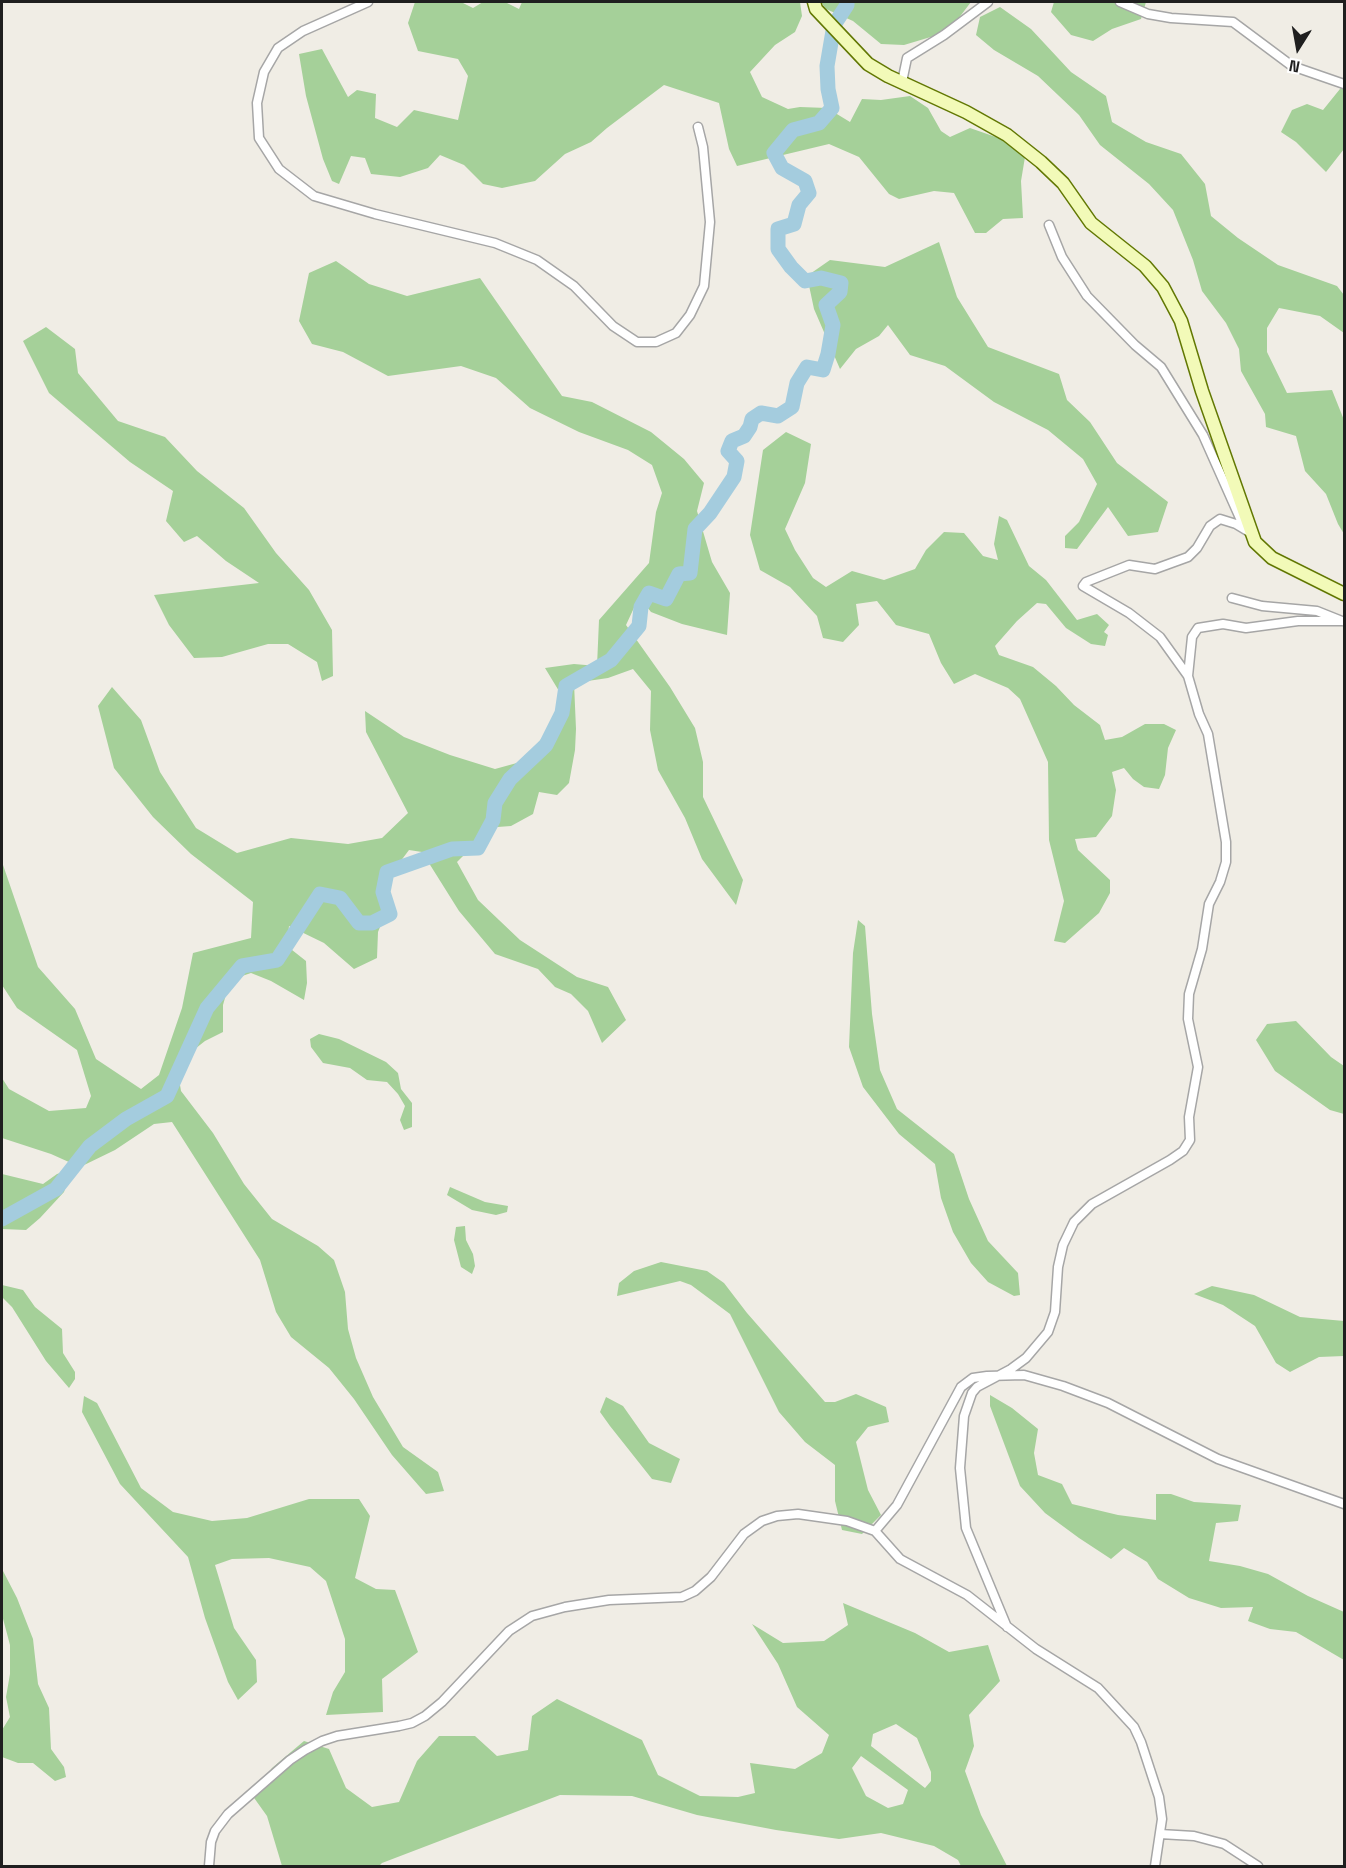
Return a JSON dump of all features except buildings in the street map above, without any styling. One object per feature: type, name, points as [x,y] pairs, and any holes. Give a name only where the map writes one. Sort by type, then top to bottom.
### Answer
[{"type":"street","points":[[368,2],[303,31],[278,48],[264,72],[257,103],[259,138],[279,170],[314,196],[375,214],[495,243],[537,260],[574,286],[613,327],[637,342],[656,342],[676,333],[690,315],[704,285],[710,222],[703,147],[698,127]]},
{"type":"street","points":[[814,2],[816,9],[868,64],[966,112],[1024,148],[1063,183],[1091,223],[1145,266],[1163,287],[1181,321],[1202,391],[1236,482],[1248,531]]},
{"type":"street","points":[[902,82],[907,58],[944,35],[988,2]]},
{"type":"street","points":[[1120,2],[1148,14],[1171,18],[1233,22],[1292,66],[1344,84]]},
{"type":"street","points":[[1049,225],[1062,257],[1087,296],[1135,345],[1161,367],[1203,435],[1255,542],[1272,558],[1344,594]]},
{"type":"street","points":[[1007,1627],[966,1528],[960,1468],[964,1416],[977,1387],[1026,1358],[1048,1332],[1055,1312],[1058,1267],[1063,1245],[1074,1222],[1092,1204],[1183,1151],[1190,1140],[1189,1117],[1198,1067],[1188,1019],[1189,994],[1202,949],[1209,904],[1220,882],[1226,862],[1208,734],[1199,714],[1188,676],[1160,637],[1129,613],[1085,588],[1083,584],[1129,566],[1155,569],[1188,557],[1197,548],[1210,526],[1220,519],[1227,520],[1248,531]]},
{"type":"street","points":[[1232,598],[1262,606],[1317,610],[1344,621]]},
{"type":"street","points":[[1188,676],[1192,637],[1198,628],[1223,624],[1246,628],[1299,621],[1344,621]]},
{"type":"street","points":[[875,1532],[897,1505],[961,1387],[973,1378],[998,1376],[1034,1376],[1063,1386],[1108,1403],[1218,1459],[1344,1504]]},
{"type":"street","points":[[209,1866],[211,1842],[215,1831],[228,1814],[290,1760],[322,1741],[354,1732],[412,1723],[425,1716],[442,1702],[508,1631],[532,1616],[565,1607],[609,1600],[682,1597],[695,1591],[711,1577],[744,1534],[762,1521],[777,1516],[798,1514],[838,1519],[875,1532],[900,1559],[967,1595],[1036,1649],[1098,1688],[1134,1727],[1159,1797],[1162,1820],[1155,1866]]},
{"type":"street","points":[[1160,1834],[1194,1836],[1224,1844],[1258,1866]]},
{"type":"green space","points":[[415,2],[461,2],[473,8],[483,2],[505,2],[519,9],[522,2],[800,2],[802,16],[795,32],[775,45],[750,72],[762,97],[788,109],[827,108],[850,122],[862,99],[881,100],[910,96],[928,108],[941,131],[950,137],[970,128],[1010,142],[1025,157],[1021,181],[1023,218],[1003,219],[986,233],[975,233],[954,193],[934,191],[899,199],[889,194],[859,157],[829,144],[737,166],[729,149],[719,103],[664,85],[591,142],[565,154],[535,181],[502,188],[483,184],[464,165],[440,155],[428,168],[400,177],[371,174],[365,158],[351,156],[339,184],[332,181],[323,159],[306,96],[299,54],[322,49],[348,97],[357,90],[376,94],[375,118],[397,127],[414,110],[458,120],[468,76],[458,59],[418,51],[408,23]]},
{"type":"green space","points":[[821,2],[971,2],[955,23],[934,36],[904,45],[881,44],[853,21],[826,9]]},
{"type":"green space","points":[[1054,2],[1146,2],[1141,19],[1112,29],[1093,41],[1071,35],[1051,12]]},
{"type":"green space","points":[[1000,7],[1031,29],[1071,72],[1106,96],[1112,122],[1146,142],[1181,154],[1205,184],[1211,216],[1238,238],[1278,265],[1337,286],[1344,295],[1344,333],[1320,316],[1279,308],[1267,328],[1267,352],[1287,393],[1332,390],[1344,420],[1344,534],[1326,494],[1305,471],[1296,436],[1266,427],[1265,414],[1241,371],[1239,349],[1226,323],[1202,291],[1193,260],[1173,210],[1149,184],[1100,145],[1079,115],[1038,76],[994,50],[976,35],[980,17]]},
{"type":"green space","points":[[1344,84],[1344,149],[1326,172],[1296,142],[1281,132],[1292,110],[1307,104],[1323,110]]},
{"type":"green space","points":[[939,242],[957,297],[988,347],[1059,374],[1067,400],[1090,422],[1117,463],[1168,502],[1158,532],[1128,536],[1108,507],[1077,549],[1065,548],[1065,536],[1079,522],[1097,484],[1083,459],[1048,430],[994,402],[945,366],[910,355],[888,325],[879,336],[856,349],[840,369],[814,309],[807,276],[830,260],[885,267]]},
{"type":"green space","points":[[336,261],[369,284],[407,296],[480,278],[562,396],[592,402],[651,432],[684,459],[704,483],[697,511],[712,562],[730,593],[727,635],[682,624],[651,612],[639,597],[626,625],[670,687],[695,728],[703,762],[703,797],[743,880],[736,905],[702,859],[685,818],[658,770],[650,730],[651,691],[633,669],[608,678],[574,683],[575,750],[569,783],[557,795],[539,792],[533,814],[511,826],[484,828],[476,843],[457,862],[478,900],[520,940],[577,977],[608,987],[626,1020],[602,1043],[588,1011],[571,994],[555,987],[538,969],[495,954],[459,911],[422,852],[409,850],[388,882],[390,902],[378,932],[377,958],[354,969],[324,943],[289,926],[287,946],[306,961],[307,983],[304,1000],[271,981],[251,973],[230,980],[223,1005],[223,1032],[205,1041],[186,1056],[178,1073],[181,1091],[213,1133],[244,1184],[272,1219],[318,1246],[334,1260],[345,1292],[348,1329],[356,1358],[373,1397],[403,1447],[438,1472],[444,1491],[426,1494],[392,1455],[354,1399],[329,1368],[291,1337],[276,1312],[260,1260],[172,1122],[154,1124],[115,1150],[80,1167],[51,1154],[2,1138],[2,1078],[9,1089],[49,1111],[86,1108],[91,1096],[77,1050],[17,1008],[2,985],[2,862],[38,967],[75,1009],[96,1059],[141,1089],[159,1075],[182,1008],[193,953],[251,938],[253,902],[191,854],[153,817],[114,768],[98,706],[112,687],[141,720],[160,772],[196,828],[237,853],[291,838],[348,844],[382,838],[408,813],[366,732],[365,711],[404,737],[450,755],[495,769],[524,761],[552,725],[562,696],[545,668],[574,664],[597,666],[599,620],[649,563],[656,512],[662,493],[652,465],[628,450],[579,432],[530,408],[496,378],[461,366],[388,376],[343,352],[312,344],[299,321],[309,273]]},
{"type":"green space","points":[[46,327],[75,349],[78,373],[118,421],[165,437],[197,471],[244,508],[276,553],[309,590],[332,630],[333,676],[322,681],[317,662],[288,644],[268,644],[222,657],[194,658],[169,625],[154,595],[259,583],[226,561],[197,536],[184,542],[166,521],[173,491],[130,462],[49,393],[23,341]]},
{"type":"green space","points":[[786,432],[811,444],[805,483],[785,529],[813,578],[826,587],[852,571],[884,580],[915,569],[926,550],[944,532],[964,533],[983,556],[998,560],[994,544],[999,516],[1007,520],[1029,566],[1046,580],[1077,620],[1097,614],[1109,625],[1104,632],[1108,635],[1105,646],[1091,644],[1066,628],[1046,604],[1037,603],[995,646],[999,655],[1033,667],[1074,705],[1100,725],[1105,740],[1122,737],[1145,724],[1164,724],[1176,730],[1168,748],[1165,775],[1159,789],[1144,787],[1124,768],[1112,772],[1116,790],[1112,816],[1096,837],[1075,839],[1078,850],[1110,880],[1110,893],[1099,913],[1065,943],[1054,941],[1064,901],[1049,840],[1048,762],[1020,699],[1008,688],[975,674],[954,684],[941,663],[929,634],[896,625],[877,601],[856,604],[859,625],[843,642],[823,638],[817,616],[790,587],[760,570],[750,535],[763,450]]},
{"type":"green space","points":[[858,920],[865,926],[872,1014],[880,1070],[897,1109],[954,1154],[969,1199],[988,1241],[1018,1273],[1020,1295],[1014,1296],[988,1282],[971,1263],[953,1232],[941,1198],[935,1164],[899,1134],[863,1087],[849,1047],[853,953]]},
{"type":"green space","points":[[1296,1021],[1331,1057],[1344,1066],[1344,1114],[1330,1110],[1275,1071],[1256,1040],[1267,1024]]},
{"type":"green space","points":[[319,1034],[339,1039],[386,1062],[398,1073],[401,1089],[412,1103],[412,1127],[404,1130],[400,1120],[405,1106],[387,1082],[367,1080],[350,1068],[323,1063],[311,1047],[310,1039]]},
{"type":"green space","points":[[67,1171],[68,1179],[64,1192],[40,1218],[26,1230],[2,1229],[2,1174],[43,1184],[57,1174]]},
{"type":"green space","points":[[450,1187],[485,1202],[508,1206],[507,1212],[496,1215],[472,1210],[447,1195]]},
{"type":"green space","points":[[465,1226],[466,1240],[473,1254],[475,1266],[472,1274],[461,1267],[454,1240],[456,1227]]},
{"type":"green space","points":[[661,1262],[707,1271],[724,1283],[747,1313],[825,1402],[835,1402],[856,1394],[886,1407],[889,1422],[868,1427],[856,1442],[868,1490],[881,1515],[862,1534],[842,1530],[835,1501],[835,1465],[805,1442],[779,1412],[730,1314],[691,1285],[680,1281],[617,1296],[619,1283],[634,1271]]},
{"type":"green space","points":[[2,1285],[23,1290],[35,1307],[62,1329],[63,1353],[75,1372],[75,1379],[69,1388],[46,1361],[12,1307],[2,1297]]},
{"type":"green space","points":[[1212,1286],[1254,1295],[1300,1317],[1344,1321],[1344,1356],[1319,1357],[1290,1372],[1276,1363],[1255,1326],[1223,1305],[1194,1294]]},
{"type":"green space","points":[[990,1395],[1012,1408],[1038,1429],[1034,1453],[1038,1475],[1062,1484],[1072,1504],[1118,1515],[1156,1520],[1156,1494],[1171,1494],[1194,1502],[1241,1505],[1238,1521],[1216,1523],[1209,1561],[1268,1574],[1344,1612],[1344,1660],[1296,1632],[1270,1629],[1248,1621],[1253,1607],[1221,1608],[1189,1598],[1158,1579],[1147,1562],[1124,1548],[1111,1559],[1045,1513],[1020,1486],[990,1406]]},
{"type":"green space","points":[[84,1396],[97,1403],[141,1488],[173,1512],[212,1521],[247,1518],[309,1499],[359,1499],[370,1516],[355,1578],[376,1589],[395,1590],[418,1652],[382,1679],[383,1712],[326,1715],[333,1692],[345,1672],[345,1639],[326,1581],[310,1567],[269,1558],[232,1559],[215,1565],[234,1628],[256,1660],[257,1682],[238,1700],[228,1682],[205,1618],[188,1557],[120,1484],[82,1412]]},
{"type":"green space","points":[[606,1397],[623,1406],[649,1443],[680,1459],[671,1483],[652,1479],[610,1426],[600,1412]]},
{"type":"green space","points":[[2,1569],[17,1598],[33,1639],[38,1684],[49,1708],[51,1749],[64,1767],[66,1777],[55,1781],[33,1763],[18,1763],[2,1757],[2,1730],[10,1717],[6,1697],[10,1674],[10,1645],[2,1615]]},
{"type":"green space","points":[[843,1603],[915,1633],[949,1652],[988,1645],[1000,1681],[969,1715],[974,1746],[965,1771],[981,1815],[1007,1866],[961,1866],[958,1860],[934,1846],[881,1833],[839,1839],[697,1815],[632,1796],[560,1795],[379,1866],[282,1866],[267,1816],[252,1795],[272,1768],[304,1741],[329,1749],[346,1788],[372,1807],[399,1802],[417,1761],[439,1736],[475,1736],[497,1756],[528,1750],[532,1716],[557,1699],[642,1740],[658,1775],[700,1796],[738,1797],[755,1793],[750,1763],[795,1769],[822,1753],[829,1735],[797,1707],[778,1664],[752,1624],[783,1643],[824,1641],[848,1625]],"holes":[[[896,1724],[917,1738],[931,1772],[931,1781],[925,1788],[871,1746],[873,1734]],[[861,1756],[908,1790],[903,1804],[888,1808],[866,1796],[852,1768]]]},
{"type":"waterway","points":[[2,1219],[56,1189],[90,1146],[126,1119],[167,1096],[207,1008],[242,966],[277,960],[320,894],[340,898],[359,923],[372,923],[390,914],[383,892],[387,872],[452,849],[478,848],[493,820],[495,803],[510,779],[546,745],[562,713],[566,686],[611,660],[639,626],[641,607],[649,593],[666,599],[679,574],[690,573],[695,529],[710,513],[734,477],[737,461],[728,451],[732,441],[744,436],[752,419],[761,413],[778,416],[792,407],[797,383],[807,367],[823,370],[828,354],[833,325],[826,305],[840,292],[841,283],[821,278],[805,281],[778,249],[778,229],[794,224],[799,205],[809,193],[805,181],[782,168],[774,153],[793,130],[819,123],[832,108],[827,66],[834,25],[847,2]]}]
